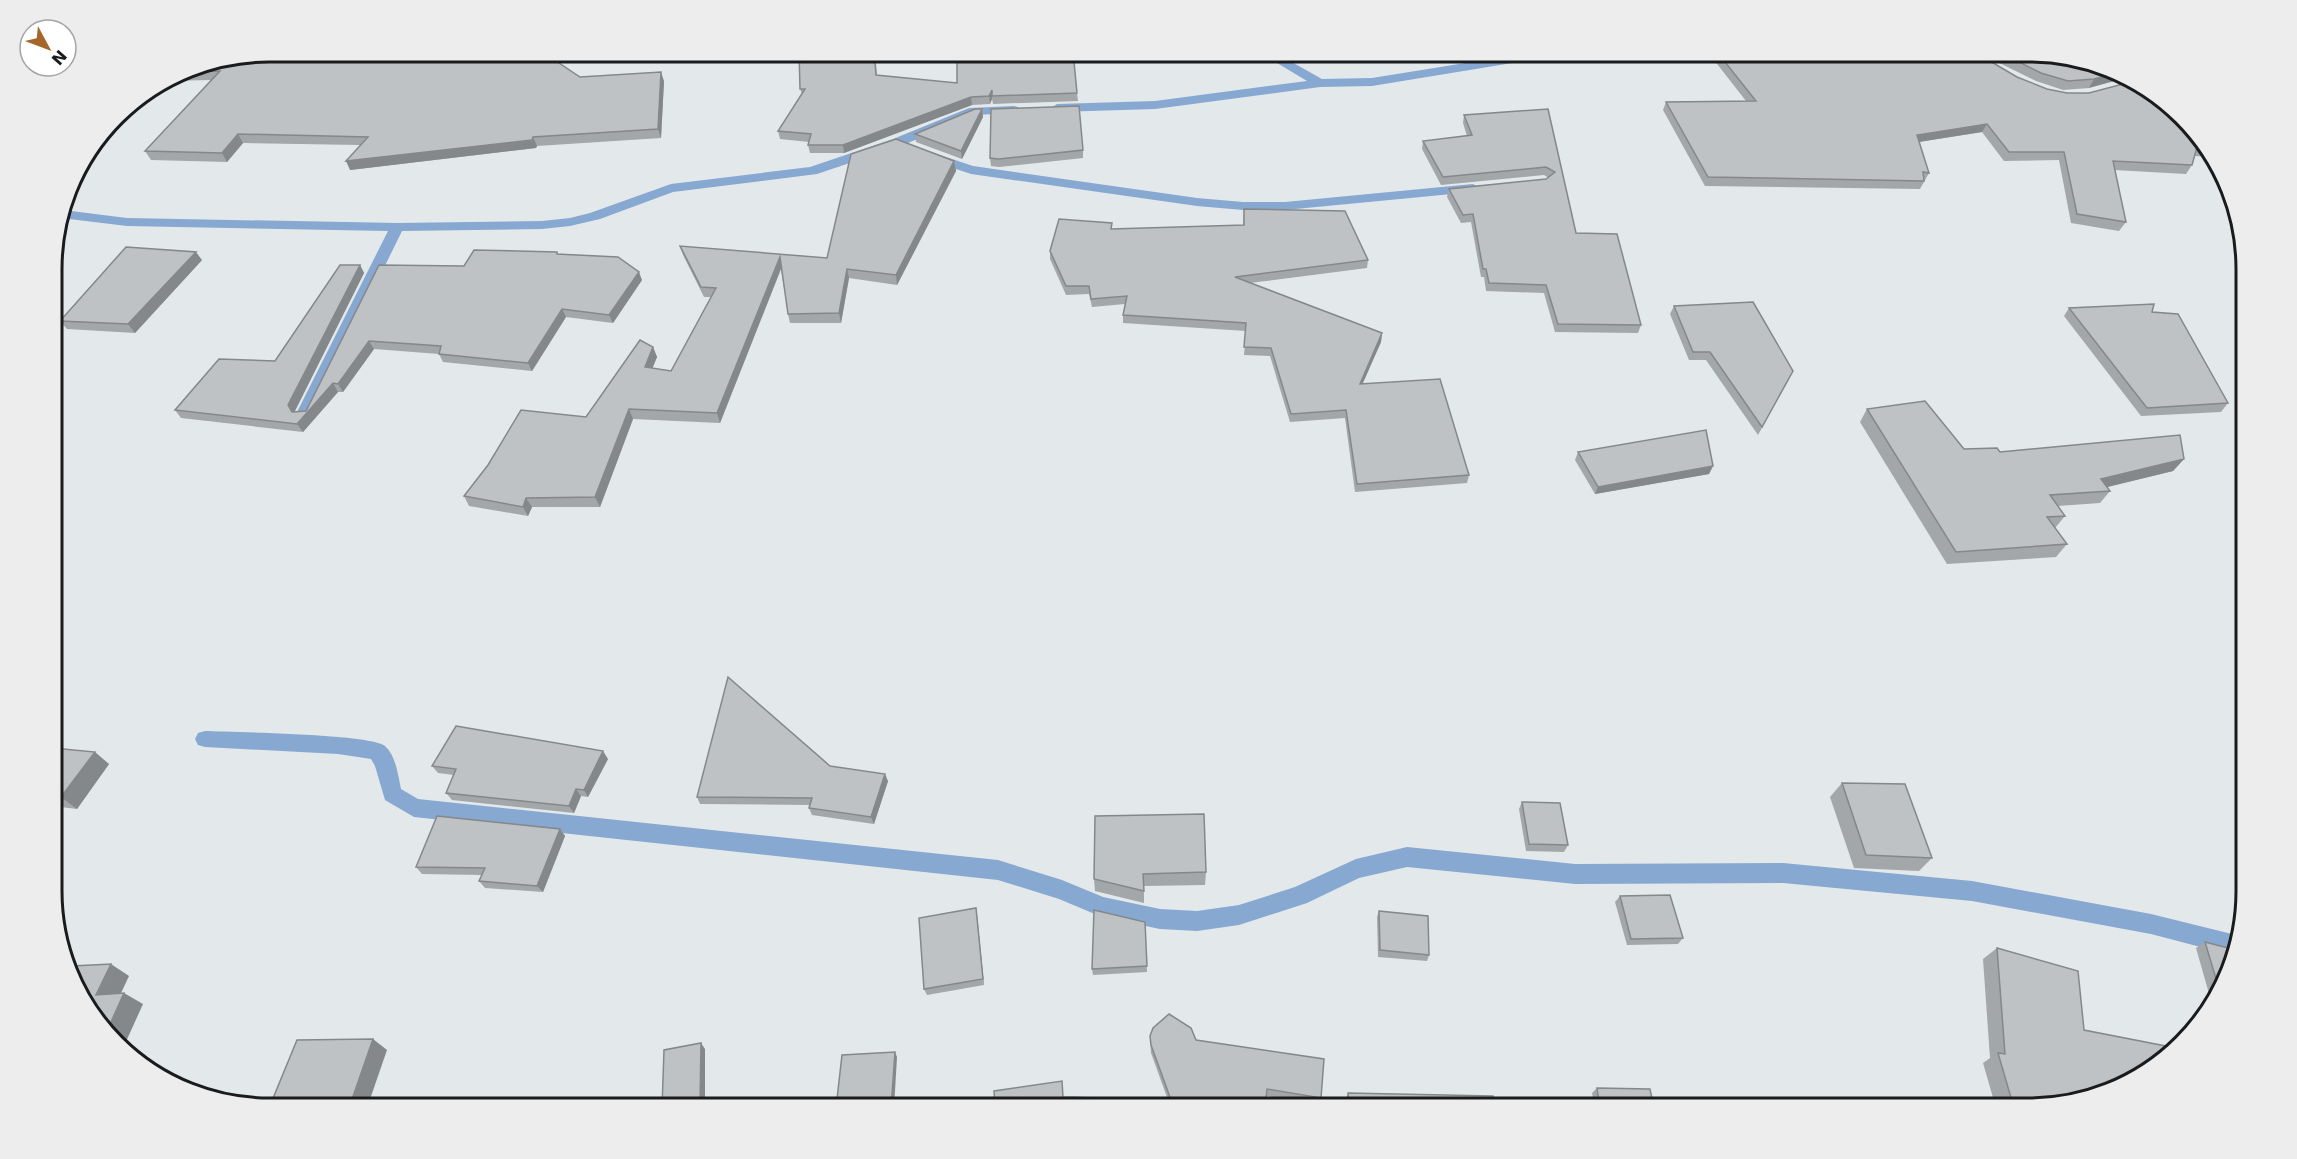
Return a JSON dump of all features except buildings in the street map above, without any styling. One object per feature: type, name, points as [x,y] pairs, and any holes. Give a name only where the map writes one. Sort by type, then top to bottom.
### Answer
[{"type":"street","points":[[1283,62],[1320,83]]},
{"type":"street","points":[[69,215],[127,222],[397,227],[542,225],[596,216],[670,188],[812,171],[898,142],[973,111],[1155,105],[1320,83],[1372,82],[1413,77],[1499,62]]},
{"type":"street","points":[[898,142],[971,170],[1161,197],[1243,206],[1284,206],[1487,186]]},
{"type":"street","points":[[304,414],[397,227]]},
{"type":"street","points":[[205,739],[338,745],[377,751],[385,764],[392,794],[414,808],[998,870],[1062,890],[1102,906],[1160,919],[1197,921],[1239,915],[1299,896],[1356,869],[1407,857],[1575,874],[1783,873],[1972,891],[2151,924],[2229,944]]}]
